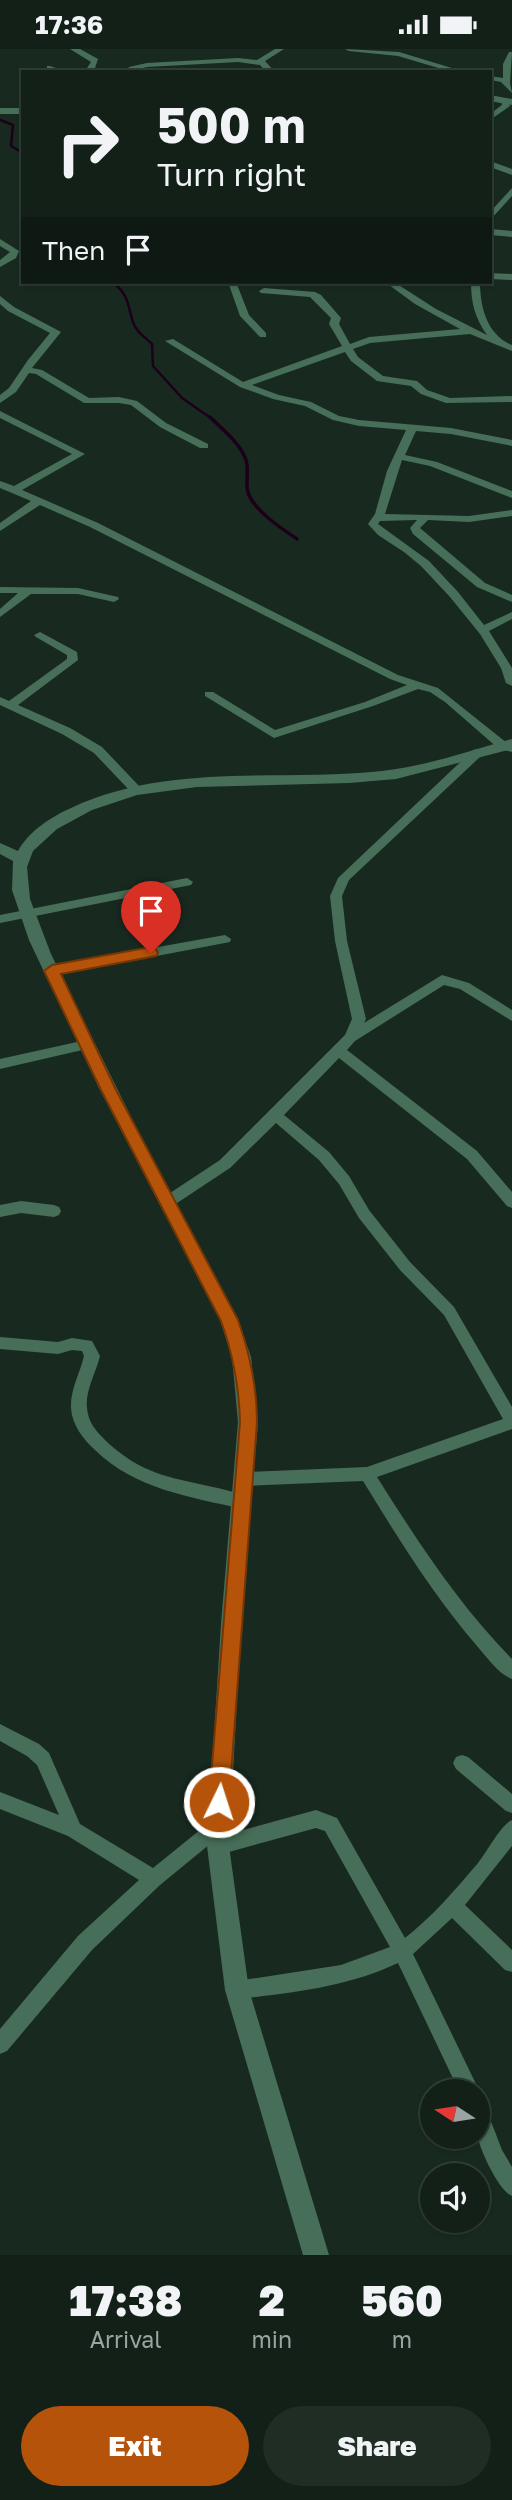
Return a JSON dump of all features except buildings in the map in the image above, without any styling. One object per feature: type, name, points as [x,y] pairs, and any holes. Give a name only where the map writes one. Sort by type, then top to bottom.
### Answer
[{"type":"street","points":[[74,49],[95,61],[92,70]]},
{"type":"street","points":[[261,64],[262,58],[280,49]]},
{"type":"street","points":[[349,49],[399,54],[454,70]]},
{"type":"street","points":[[512,51],[507,64],[507,82],[512,91]]},
{"type":"street","points":[[133,70],[143,65],[222,61],[261,64],[268,70]]},
{"type":"street","points":[[492,78],[507,82]]},
{"type":"street","points":[[492,116],[506,106],[503,99]]},
{"type":"street","points":[[0,111],[21,111]]},
{"type":"street","points":[[492,165],[512,171]]},
{"type":"street","points":[[492,215],[512,191]]},
{"type":"street","points":[[492,232],[512,234]]},
{"type":"street","points":[[0,242],[15,251],[13,256],[0,264]]},
{"type":"street","points":[[492,276],[512,277]]},
{"type":"street","points":[[233,284],[245,316],[263,335]]},
{"type":"street","points":[[392,284],[470,331],[512,348]]},
{"type":"street","points":[[476,284],[475,301],[480,317],[500,344]]},
{"type":"street","points":[[264,291],[315,295],[336,318],[334,324],[354,359],[377,377],[395,383],[414,383],[420,390],[443,400],[512,399]]},
{"type":"street","points":[[0,400],[13,390],[56,332],[2,304]]},
{"type":"street","points":[[243,385],[346,347],[392,336],[470,331]]},
{"type":"street","points":[[170,341],[208,367],[243,385],[276,397],[308,404],[347,421],[451,431],[512,443]]},
{"type":"street","points":[[26,369],[39,372],[87,401],[119,400],[134,403],[163,425],[204,446]]},
{"type":"street","points":[[0,414],[80,454],[15,491]]},
{"type":"street","points":[[412,428],[398,456],[378,518],[373,524],[376,529],[415,554],[483,630],[503,660],[512,683]]},
{"type":"street","points":[[398,456],[433,464],[512,495]]},
{"type":"street","points":[[0,484],[94,525],[394,677],[449,700],[509,746]]},
{"type":"street","points":[[0,528],[39,501]]},
{"type":"street","points":[[378,518],[469,519],[512,513]]},
{"type":"street","points":[[424,517],[415,528],[417,532],[475,581],[512,599]]},
{"type":"street","points":[[0,590],[78,591],[114,599]]},
{"type":"street","points":[[0,614],[28,591]]},
{"type":"street","points":[[483,630],[512,615]]},
{"type":"street","points":[[6,703],[72,660],[74,654],[40,635]]},
{"type":"street","points":[[209,694],[274,734],[369,704],[417,685]]},
{"type":"street","points":[[6,703],[66,731],[98,750],[136,790]]},
{"type":"street","points":[[316,2255],[237,1990],[217,1836],[231,1623],[245,1479],[248,1395],[236,1336],[86,1045],[52,971],[26,913],[18,883],[21,859],[31,843],[61,820],[88,806],[136,790],[243,781],[383,776],[428,769],[509,746]]},
{"type":"street","points":[[166,1203],[225,1164],[350,1038],[359,1019],[341,941],[336,897],[338,887],[344,878],[477,754]]},
{"type":"street","points":[[0,848],[21,859]]},
{"type":"street","points":[[0,919],[187,883]]},
{"type":"street","points":[[52,971],[225,939]]},
{"type":"street","points":[[350,1038],[442,981],[464,986],[512,1016]]},
{"type":"street","points":[[0,1064],[86,1045]]},
{"type":"street","points":[[339,1051],[472,1155],[512,1202]]},
{"type":"street","points":[[245,1479],[367,1474],[512,1422],[449,1311],[405,1266],[364,1214],[344,1180],[324,1156],[275,1116]]},
{"type":"street","points":[[0,1211],[21,1206],[54,1211]]},
{"type":"street","points":[[0,1343],[58,1348],[72,1344],[87,1345],[92,1356],[79,1409],[88,1432],[106,1453],[124,1467],[150,1479],[243,1502]]},
{"type":"street","points":[[367,1474],[460,1616],[512,1671]]},
{"type":"street","points":[[0,1732],[33,1750],[43,1759],[74,1830]]},
{"type":"street","points":[[462,1763],[512,1805]]},
{"type":"street","points":[[0,1800],[74,1830],[154,1879]]},
{"type":"street","points":[[0,2044],[85,1943],[154,1879],[217,1836],[316,1819],[327,1821],[402,1951],[463,2079]]},
{"type":"street","points":[[237,1990],[323,1979],[371,1965],[402,1951],[452,1905],[487,1866],[512,1829]]},
{"type":"street","points":[[452,1905],[512,1963]]},
{"type":"street","points":[[490,2143],[512,2186]]},
{"type":"waterway","points":[[0,120],[13,125],[11,146],[21,152]]},
{"type":"waterway","points":[[115,284],[129,305],[136,329],[152,344],[153,366],[182,398],[212,419]]},
{"type":"waterway","points":[[210,417],[240,448],[247,465],[247,490],[255,505],[297,539]]},
{"type":"route","points":[[151,953],[52,971],[86,1045],[166,1203],[229,1320],[241,1352],[248,1395],[248,1422],[219,1802]]}]
